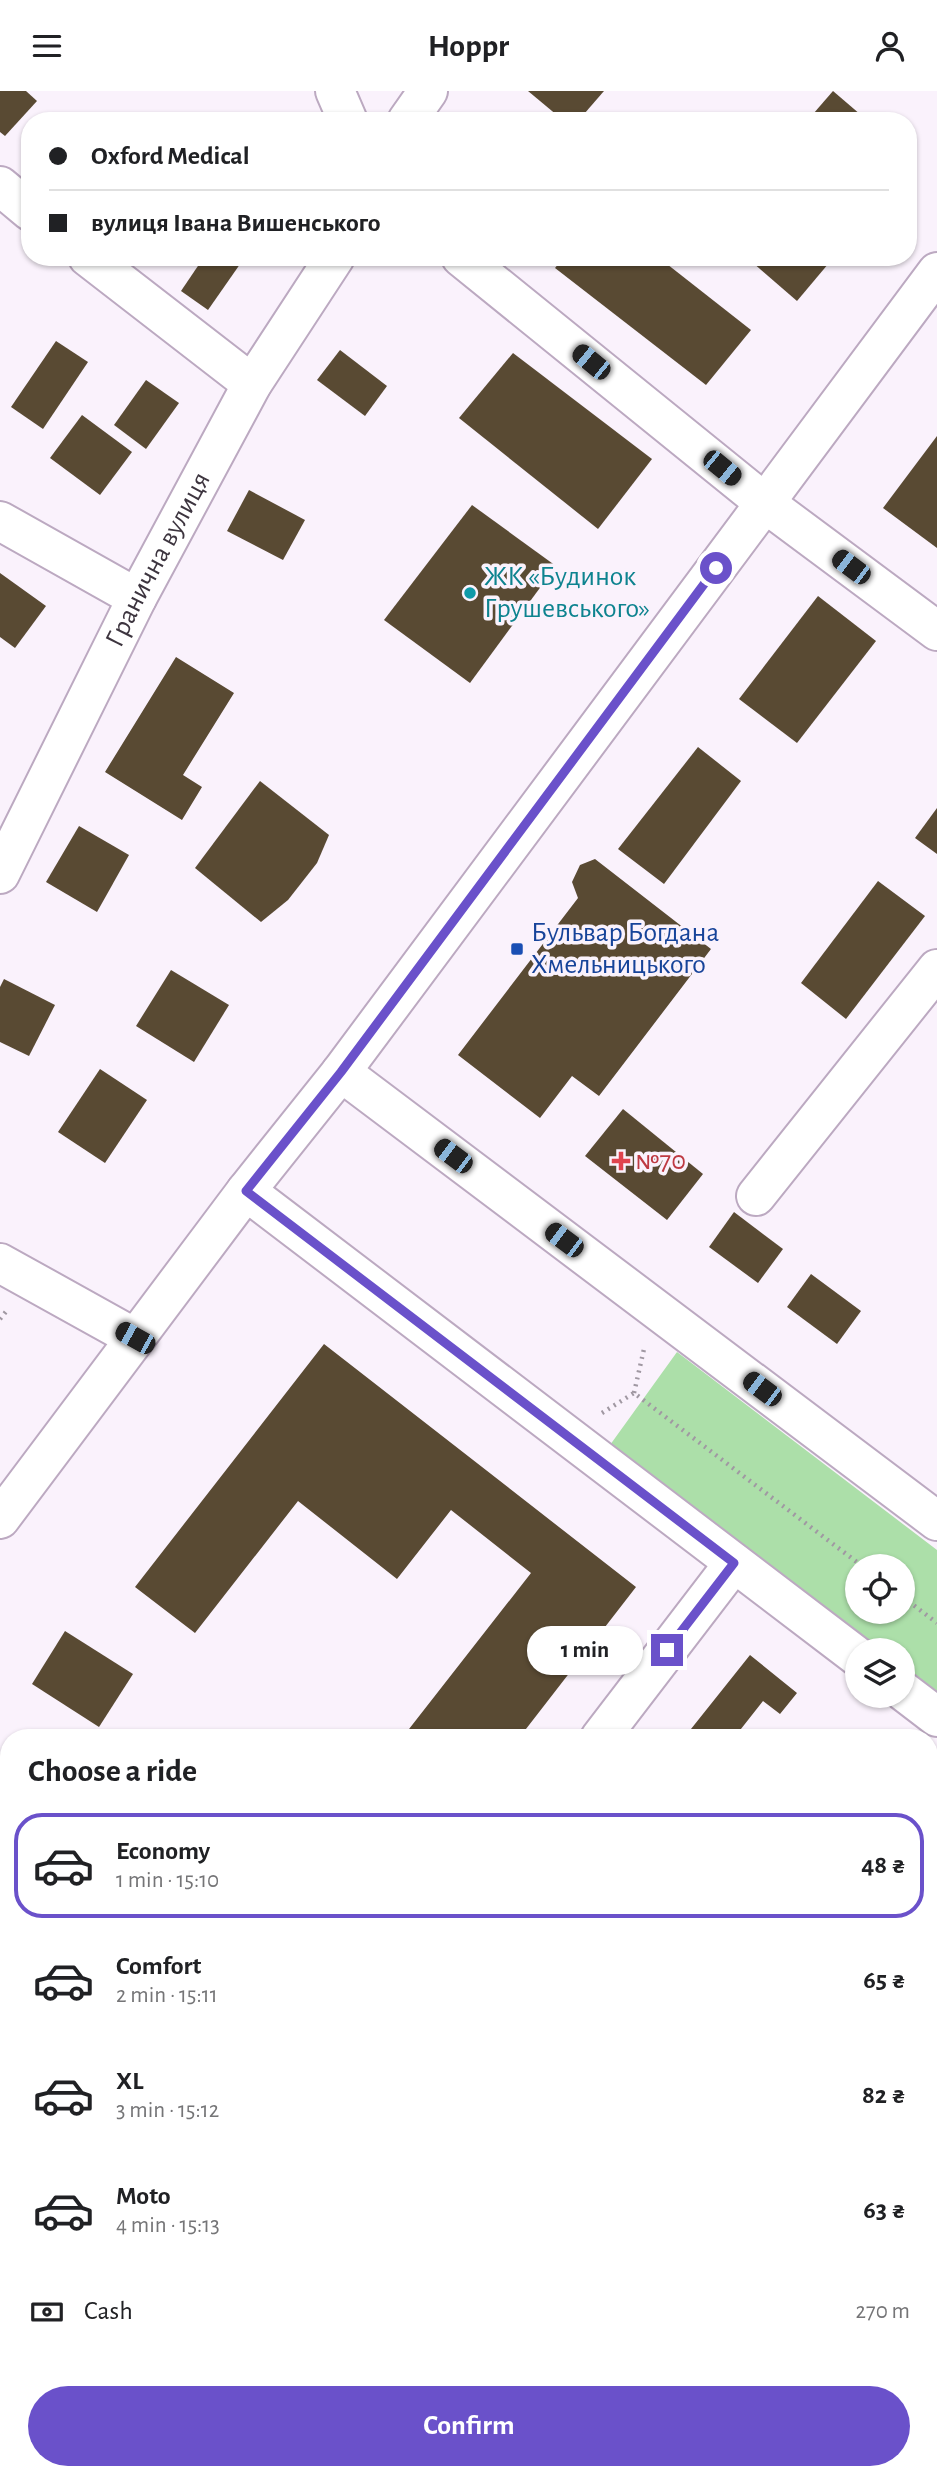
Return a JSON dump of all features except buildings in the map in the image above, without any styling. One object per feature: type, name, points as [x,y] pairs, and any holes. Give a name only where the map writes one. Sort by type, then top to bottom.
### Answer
[{"type":"street","points":[[335,91],[344,112]]},
{"type":"street","points":[[413,112],[428,91]]},
{"type":"street","points":[[0,186],[21,204]]},
{"type":"street","points":[[100,266],[252,384]]},
{"type":"street","name":"Гранична вулиця","points":[[0,874],[137,599],[252,384],[329,266]]},
{"type":"street","points":[[472,266],[765,503],[937,631]]},
{"type":"street","points":[[0,1519],[246,1191],[341,1072],[937,272]]},
{"type":"street","points":[[0,521],[137,599]]},
{"type":"street","points":[[756,1196],[937,969]]},
{"type":"street","points":[[341,1072],[937,1521]]},
{"type":"street","points":[[246,1191],[845,1647]]},
{"type":"street","points":[[0,1262],[135,1338]]},
{"type":"street","points":[[607,1729],[734,1563]]},
{"type":"street","points":[[915,1700],[937,1717]]},
{"type":"path","points":[[566,1435],[634,1393],[846,1554]]},
{"type":"path","points":[[915,1606],[937,1623]]},
{"type":"green space","points":[[677,1352],[937,1550],[937,1693],[915,1676],[915,1638],[865,1638],[847,1624],[915,1624],[915,1554],[845,1554],[845,1623],[610,1445]]},
{"type":"place","name":"ЖК «Будинок Грушевського»","points":[[470,593]]},
{"type":"place","name":"Бульвар Богдана Хмельницького","points":[[517,949]]},
{"type":"place","name":"№70","points":[[621,1161]]},
{"type":"route","points":[[667,1650],[734,1563],[246,1191],[341,1072],[716,568]]}]
